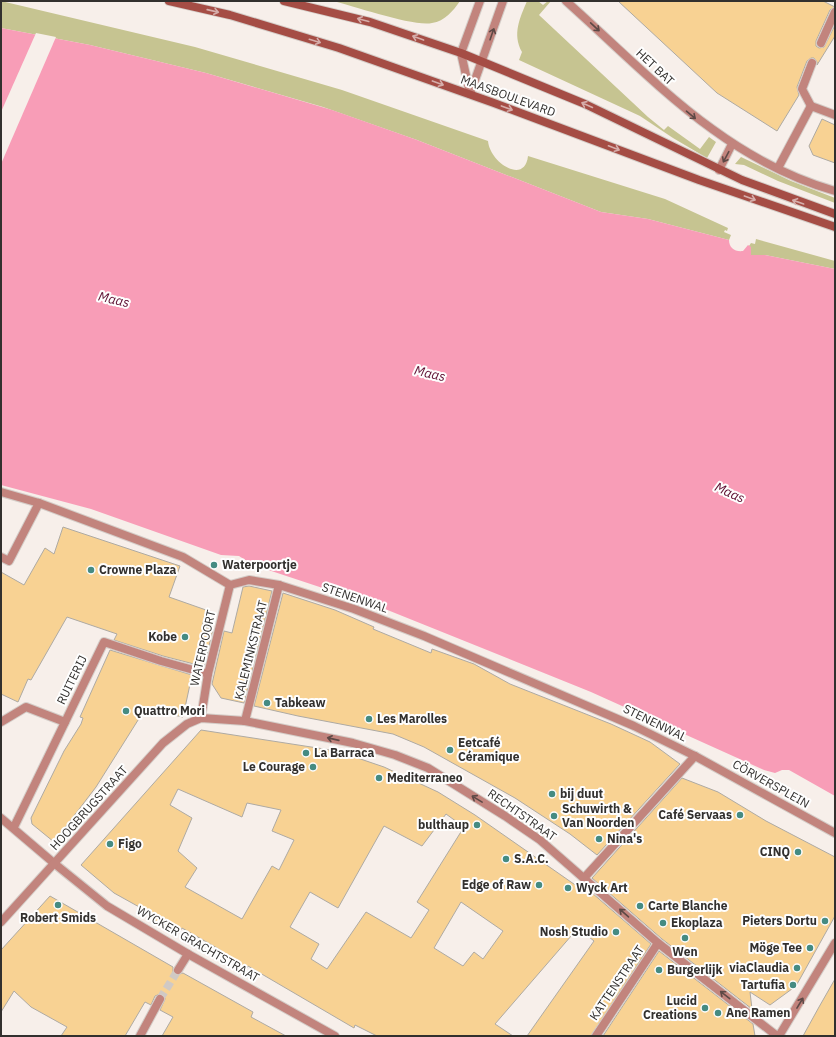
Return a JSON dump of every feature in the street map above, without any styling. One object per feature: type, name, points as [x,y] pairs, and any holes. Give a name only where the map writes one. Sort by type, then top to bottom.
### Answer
[{"type":"main road","name":"MAASBOULEVARD","points":[[169,1],[230,15],[339,48],[470,94],[699,180],[835,226]]},
{"type":"main road","name":"MAASBOULEVARD","points":[[284,1],[370,22],[461,53],[631,125],[719,170],[762,188],[835,214]]},
{"type":"street","points":[[470,94],[461,53],[480,1]]},
{"type":"street","points":[[470,94],[503,1]]},
{"type":"street","name":"HET BAT","points":[[566,1],[665,93],[697,119],[732,144],[798,178],[835,191]]},
{"type":"street","points":[[820,43],[835,12]]},
{"type":"street","points":[[812,64],[802,89],[811,106],[835,115]]},
{"type":"street","points":[[778,168],[811,106]]},
{"type":"street","points":[[719,170],[732,144]]},
{"type":"street","points":[[1,492],[39,503],[183,557],[230,585]]},
{"type":"street","points":[[1,557],[9,561],[39,503]]},
{"type":"street","name":"STENENWAL","points":[[230,585],[249,580],[279,585],[354,609],[521,676],[634,726],[695,756]]},
{"type":"street","name":"WATERPOORT","points":[[200,718],[208,674],[230,585]]},
{"type":"street","name":"KALEMINKSTRAAT","points":[[245,721],[279,585]]},
{"type":"street","name":"RUITERIJ","points":[[14,827],[104,642],[161,661],[208,674]]},
{"type":"street","points":[[1,722],[26,707],[65,722]]},
{"type":"street","name":"RECHTSTRAAT","points":[[200,718],[245,721],[360,745],[394,755],[428,768],[525,830],[553,851],[658,943],[778,1036]]},
{"type":"street","name":"HOOGBRUGSTRAAT","points":[[1,922],[163,743],[187,724],[200,718]]},
{"type":"street","points":[[584,878],[695,756]]},
{"type":"street","name":"CÖRVERSPLEIN","points":[[695,756],[835,833]]},
{"type":"street","points":[[1,818],[14,827],[55,864]]},
{"type":"street","name":"WYCKER GRACHTSTRAAT","points":[[55,864],[107,906],[188,954],[335,1036]]},
{"type":"street","name":"KATTENSTRAAT","points":[[596,1036],[658,943]]},
{"type":"street","points":[[778,1036],[835,943]]},
{"type":"street","points":[[178,970],[188,954]]},
{"type":"street","points":[[140,1036],[160,999]]},
{"type":"shaded area","points":[[1,1],[195,47],[342,90],[488,141],[490,149],[495,157],[508,168],[515,170],[521,169],[526,165],[528,156],[665,199],[728,228],[727,231],[725,230],[724,232],[731,235],[729,240],[648,219],[601,212],[417,140],[323,107],[206,73],[90,45],[1,28]]},
{"type":"shaded area","points":[[333,1],[460,1],[445,18],[437,22],[423,23],[398,19]]},
{"type":"shaded area","points":[[527,1],[538,1],[543,5],[548,1],[551,1],[539,15],[648,117],[664,130],[668,126],[700,149],[709,137],[716,142],[707,158],[640,116],[519,60],[522,52],[519,45],[517,32]]},
{"type":"shaded area","points":[[741,157],[791,181],[835,198],[835,203],[778,181],[744,165],[735,164]]},
{"type":"shaded area","points":[[756,239],[835,261],[835,269],[765,255],[751,255],[749,246],[751,243],[755,244]]},
{"type":"water","name":"Maas","points":[[1,28],[90,45],[206,73],[332,110],[417,140],[601,212],[648,219],[729,240],[731,247],[737,251],[743,251],[748,245],[751,247],[751,255],[765,255],[835,269],[835,796],[789,770],[782,770],[775,773],[764,770],[591,692],[380,607],[253,565],[239,556],[221,555],[91,509],[1,485]]},
{"type":"pier","points":[[36,33],[56,37],[1,164],[1,112]]},
{"type":"building","points":[[618,1],[823,1],[835,7],[830,10],[816,41],[816,46],[819,48],[824,47],[835,25],[835,36],[817,65],[814,58],[807,61],[797,87],[799,95],[777,131],[717,93]]},
{"type":"building","points":[[822,119],[835,125],[835,163],[813,155],[809,146]]},
{"type":"building","points":[[63,527],[180,566],[169,597],[206,610],[202,627],[213,629],[204,667],[200,666],[195,658],[194,664],[163,656],[114,640],[117,634],[67,617],[31,680],[28,679],[18,702],[1,694],[1,572],[24,585],[45,548],[54,554]]},
{"type":"building","points":[[249,586],[272,591],[244,703],[221,698],[212,684],[224,631],[232,633],[243,587]]},
{"type":"building","points":[[283,593],[335,610],[374,627],[373,629],[431,653],[432,649],[474,664],[510,684],[611,724],[650,742],[680,764],[597,855],[570,834],[515,798],[424,747],[393,734],[254,706]]},
{"type":"building","points":[[110,650],[192,675],[183,717],[145,709],[96,787],[54,842],[32,824],[31,818],[64,751],[81,724],[83,718],[80,717]]},
{"type":"building","points":[[201,730],[337,751],[384,767],[438,792],[475,815],[581,889],[584,886],[651,944],[591,1036],[527,1036],[594,941],[578,928],[495,1024],[513,1036],[377,1036],[355,1025],[354,1028],[248,966],[246,969],[221,955],[223,952],[217,948],[182,928],[179,933],[148,917],[150,913],[114,893],[81,865]],"holes":[[[178,789],[242,817],[247,803],[281,810],[272,831],[294,840],[279,870],[272,866],[242,919],[185,887],[197,868],[178,851],[192,818],[170,805]],[[446,814],[464,827],[417,902],[429,910],[411,938],[366,912],[327,969],[311,959],[319,944],[290,927],[310,892],[338,908],[384,826],[422,846]],[[461,902],[503,931],[483,959],[474,952],[463,966],[434,948]]]},
{"type":"building","points":[[682,778],[718,792],[766,821],[835,857],[835,916],[796,986],[770,1005],[750,992],[752,1009],[662,939],[592,878]]},
{"type":"building","points":[[50,896],[173,967],[173,972],[175,975],[183,973],[253,1012],[251,1017],[286,1036],[162,1036],[173,1017],[160,1010],[165,999],[164,996],[160,994],[155,996],[151,1005],[145,1002],[125,1036],[61,1036],[67,1027],[31,1007],[14,991],[1,1012],[1,950]]},
{"type":"building","points":[[659,951],[753,1024],[755,1036],[603,1036]]},
{"type":"building","points":[[835,979],[835,1036],[803,1036],[819,1007]]},
{"type":"tunnel","points":[[160,999],[178,970]]},
{"type":"place","name":"Waterpoortje","points":[[214,565]]},
{"type":"place","name":"Crowne Plaza","points":[[91,570]]},
{"type":"place","name":"Kobe","points":[[185,637]]},
{"type":"place","name":"Tabkeaw","points":[[267,703]]},
{"type":"place","name":"Quattro Mori","points":[[126,711]]},
{"type":"place","name":"Les Marolles","points":[[369,719]]},
{"type":"place","name":"Eetcafé Céramique","points":[[450,750]]},
{"type":"place","name":"La Barraca","points":[[306,753]]},
{"type":"place","name":"Le Courage","points":[[313,767]]},
{"type":"place","name":"Mediterraneo","points":[[379,778]]},
{"type":"place","name":"bij duut","points":[[552,794]]},
{"type":"place","name":"Café Servaas","points":[[740,815]]},
{"type":"place","name":"Schuwirth & Van Noorden","points":[[554,816]]},
{"type":"place","name":"bulthaup","points":[[477,825]]},
{"type":"place","name":"Nina's","points":[[599,839]]},
{"type":"place","name":"Figo","points":[[110,844]]},
{"type":"place","name":"CINQ","points":[[798,852]]},
{"type":"place","name":"S.A.C.","points":[[506,859]]},
{"type":"place","name":"Edge of Raw","points":[[539,885]]},
{"type":"place","name":"Wyck Art","points":[[568,888]]},
{"type":"place","name":"Robert Smids","points":[[58,905]]},
{"type":"place","name":"Carte Blanche","points":[[640,906]]},
{"type":"place","name":"Pieters Dortu","points":[[825,921]]},
{"type":"place","name":"Ekoplaza","points":[[663,923]]},
{"type":"place","name":"Nosh Studio","points":[[616,932]]},
{"type":"place","name":"Wen","points":[[685,938]]},
{"type":"place","name":"Möge Tee","points":[[810,948]]},
{"type":"place","name":"viaClaudia","points":[[797,968]]},
{"type":"place","name":"Burgerlijk","points":[[659,970]]},
{"type":"place","name":"Tartufia","points":[[793,985]]},
{"type":"place","name":"Lucid Creations","points":[[705,1008]]},
{"type":"place","name":"Ane Ramen","points":[[718,1013]]}]
